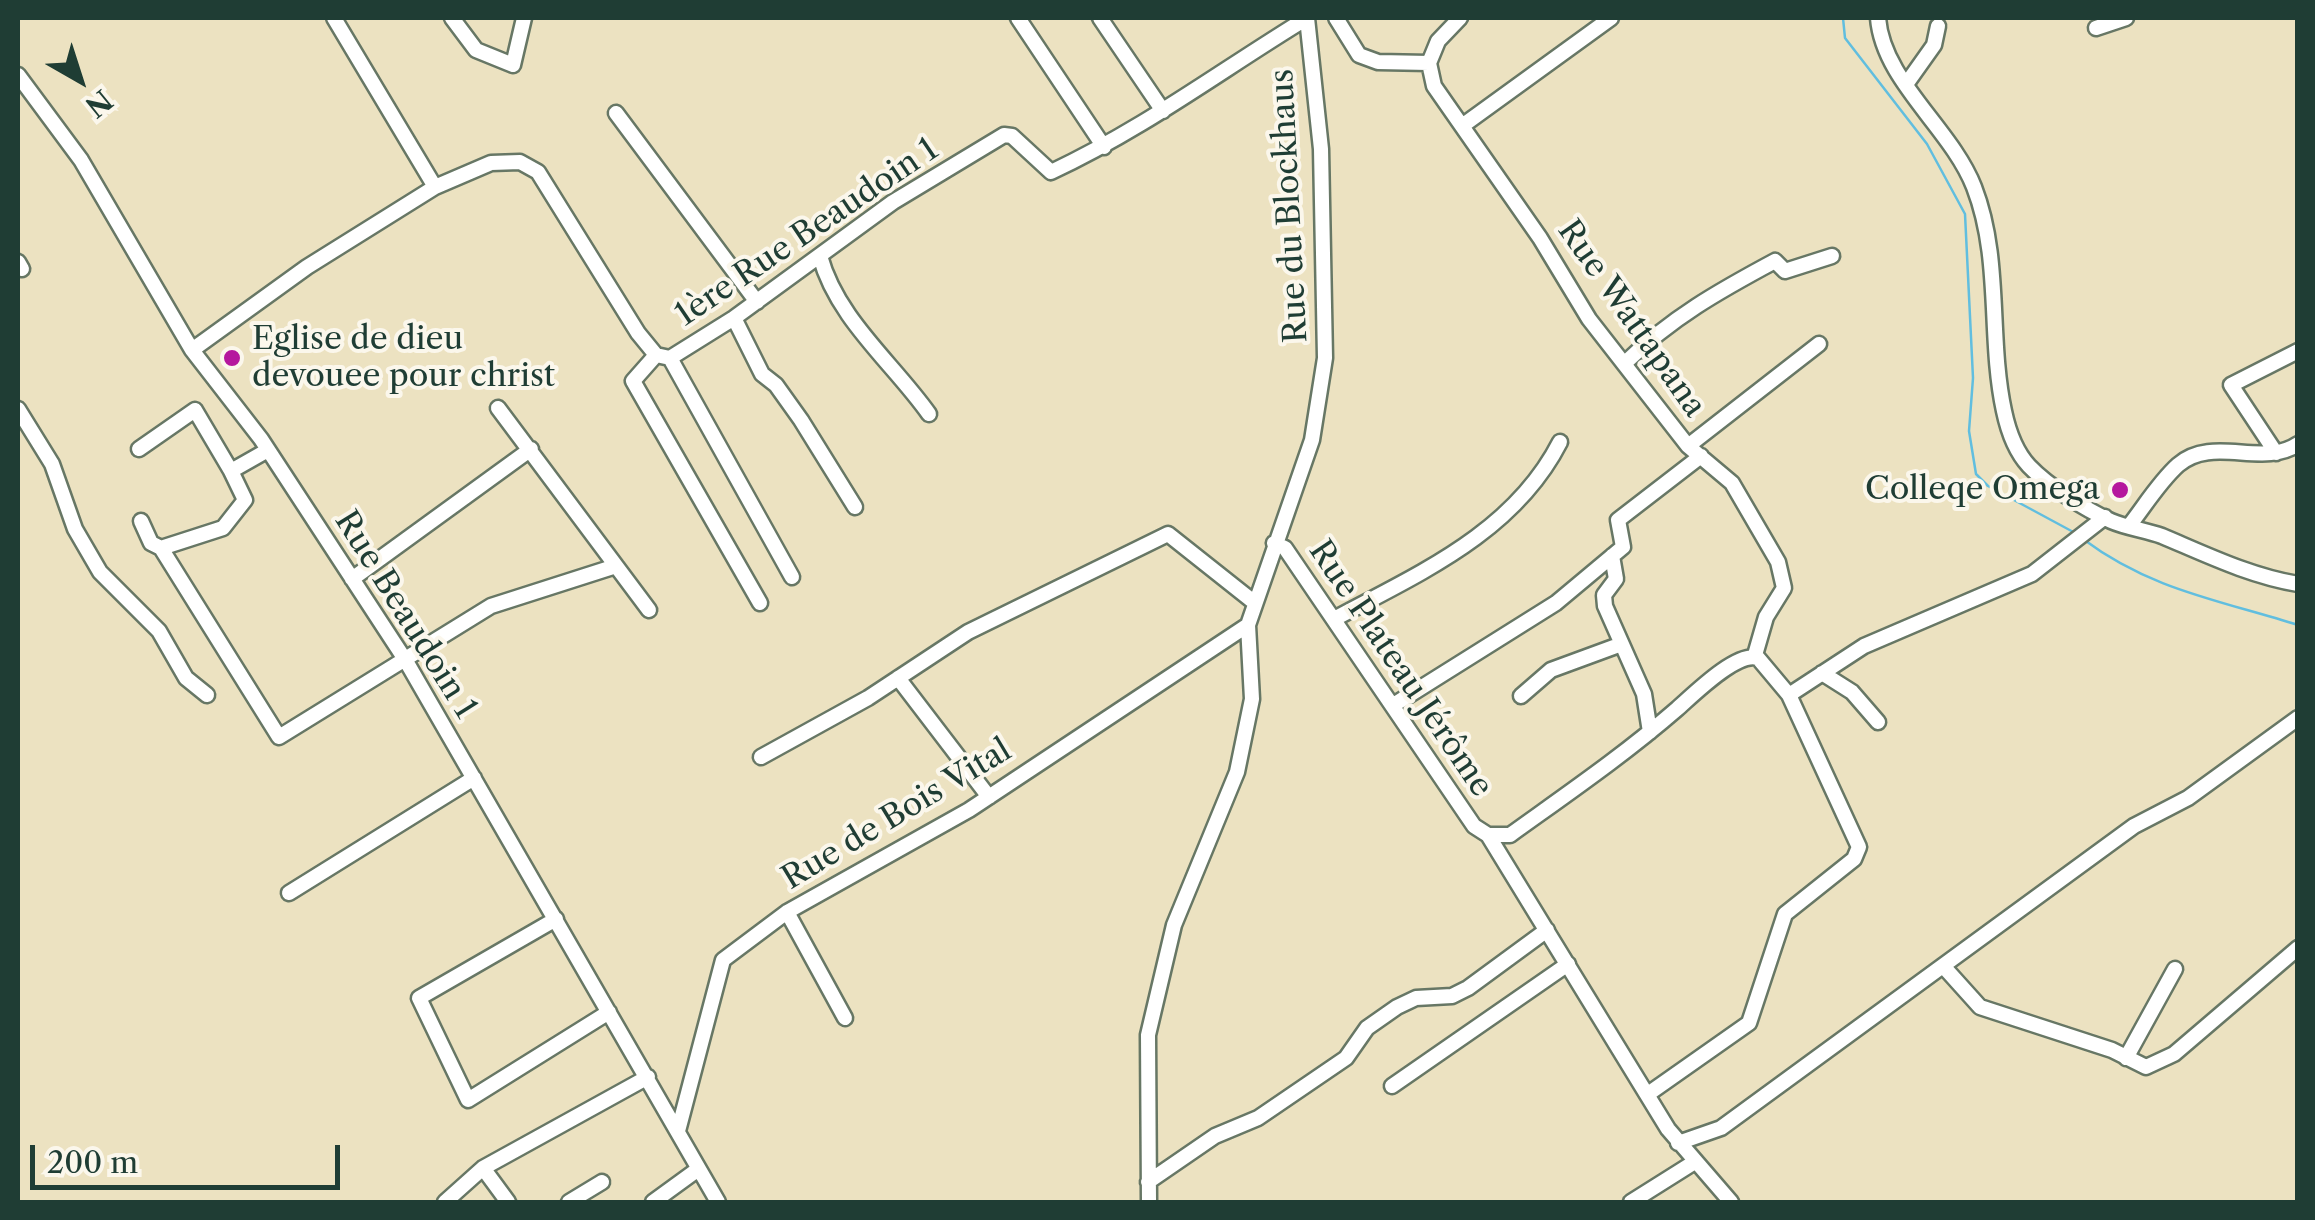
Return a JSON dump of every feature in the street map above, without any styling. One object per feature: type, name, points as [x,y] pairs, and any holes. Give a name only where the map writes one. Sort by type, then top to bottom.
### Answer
[{"type":"street","points":[[334,18],[435,187]]},
{"type":"street","points":[[452,18],[476,50],[513,66],[524,18]]},
{"type":"street","points":[[1018,18],[1104,147]]},
{"type":"street","points":[[1100,18],[1164,111]]},
{"type":"street","name":"1ère Rue Beaudoin 1","points":[[192,350],[307,267],[435,187],[491,164],[520,162],[538,172],[663,356],[734,318],[893,202],[1004,136],[1012,136],[1052,172],[1164,111],[1307,18]]},
{"type":"street","name":"Rue du Blockhaus","points":[[1149,1202],[1148,1035],[1174,925],[1237,772],[1252,699],[1248,625],[1312,440],[1325,358],[1322,149],[1307,18]]},
{"type":"street","points":[[1336,18],[1359,56],[1378,62],[1429,63],[1438,41],[1460,18]]},
{"type":"street","points":[[1462,126],[1611,18]]},
{"type":"street","points":[[1878,18],[1886,54],[1962,159],[1988,231],[1992,324],[2011,434],[2030,466],[2105,517],[2260,577],[2298,584]]},
{"type":"street","points":[[2096,28],[2126,18]]},
{"type":"street","points":[[1907,83],[1934,45],[1938,26]]},
{"type":"street","name":"Rue Wattapana","points":[[1429,63],[1434,86],[1540,238],[1576,302],[1688,446],[1732,482],[1784,576],[1784,588],[1766,617],[1755,655]]},
{"type":"street","name":"Rue Beaudoin 1","points":[[18,75],[81,160],[192,350],[268,450],[406,662],[718,1202]]},
{"type":"street","points":[[616,113],[757,302]]},
{"type":"street","points":[[820,256],[824,274],[866,340],[929,414]]},
{"type":"street","points":[[1625,363],[1664,325],[1702,299],[1775,261],[1785,271],[1832,256]]},
{"type":"street","points":[[734,318],[762,374],[801,420],[855,507]]},
{"type":"street","points":[[1688,446],[1819,344]]},
{"type":"street","points":[[2276,452],[2231,385],[2298,351]]},
{"type":"street","points":[[760,603],[632,381],[663,356],[792,577]]},
{"type":"street","points":[[498,408],[650,610]]},
{"type":"street","points":[[18,410],[52,464],[75,529],[100,572],[159,631],[186,678],[207,695]]},
{"type":"street","points":[[138,449],[195,410],[246,500],[222,528],[161,548]]},
{"type":"street","points":[[1336,618],[1468,546],[1536,481],[1560,442]]},
{"type":"street","points":[[2129,526],[2178,464],[2193,456],[2216,450],[2276,452],[2298,444]]},
{"type":"street","points":[[352,579],[531,449]]},
{"type":"street","points":[[231,472],[268,450]]},
{"type":"street","points":[[1395,704],[1556,603],[1623,547],[1618,520],[1701,456]]},
{"type":"street","points":[[1789,695],[1864,646],[2032,574],[2105,517]]},
{"type":"street","points":[[141,522],[278,737],[509,598],[616,566]]},
{"type":"street","points":[[761,757],[1030,598],[1168,534],[1255,603]]},
{"type":"street","name":"Rue Plateau Jérôme","points":[[1274,543],[1285,548],[1336,618],[1474,826],[1488,835],[1510,835],[1650,732],[1709,681],[1755,655]]},
{"type":"street","points":[[1612,556],[1616,579],[1604,602],[1619,645],[1644,694],[1650,732]]},
{"type":"street","name":"Rue de Bois Vital","points":[[678,1130],[722,960],[787,912],[988,797],[1248,625]]},
{"type":"street","points":[[1521,696],[1550,670],[1619,645]]},
{"type":"street","points":[[1648,1094],[1749,1023],[1785,914],[1854,859],[1859,847],[1789,695],[1755,655]]},
{"type":"street","points":[[1822,673],[1852,692],[1878,722]]},
{"type":"street","points":[[898,678],[988,797]]},
{"type":"street","points":[[1678,1142],[1722,1128],[2134,826],[2188,798],[2298,718]]},
{"type":"street","points":[[290,893],[474,778]]},
{"type":"street","points":[[1488,835],[1678,1142],[1730,1202]]},
{"type":"street","points":[[787,912],[844,1018]]},
{"type":"street","points":[[556,919],[419,998],[468,1100],[609,1012]]},
{"type":"street","points":[[1148,1182],[1215,1136],[1258,1118],[1332,1068],[1346,1058],[1367,1028],[1397,1007],[1416,998],[1452,996],[1468,988],[1547,930]]},
{"type":"street","points":[[1944,967],[1980,1007],[2112,1050],[2146,1067],[2174,1054],[2298,948]]},
{"type":"street","points":[[1392,1086],[1568,964]]},
{"type":"street","points":[[2126,1058],[2175,969]]},
{"type":"street","points":[[445,1202],[483,1168],[648,1078]]},
{"type":"street","points":[[1632,1202],[1693,1163]]},
{"type":"street","points":[[483,1168],[508,1202]]},
{"type":"street","points":[[652,1202],[697,1170]]},
{"type":"street","points":[[569,1202],[602,1182]]},
{"type":"waterway","points":[[1843,18],[1845,38],[1927,144],[1965,214],[1973,378],[1969,431],[1976,474],[1988,486],[2077,534]]},
{"type":"waterway","points":[[2083,539],[2160,582],[2298,625]]},
{"type":"place","name":"Eglise de dieu devouee pour christ","points":[[232,358]]},
{"type":"place","name":"Colleqe Omega","points":[[2120,490]]}]
